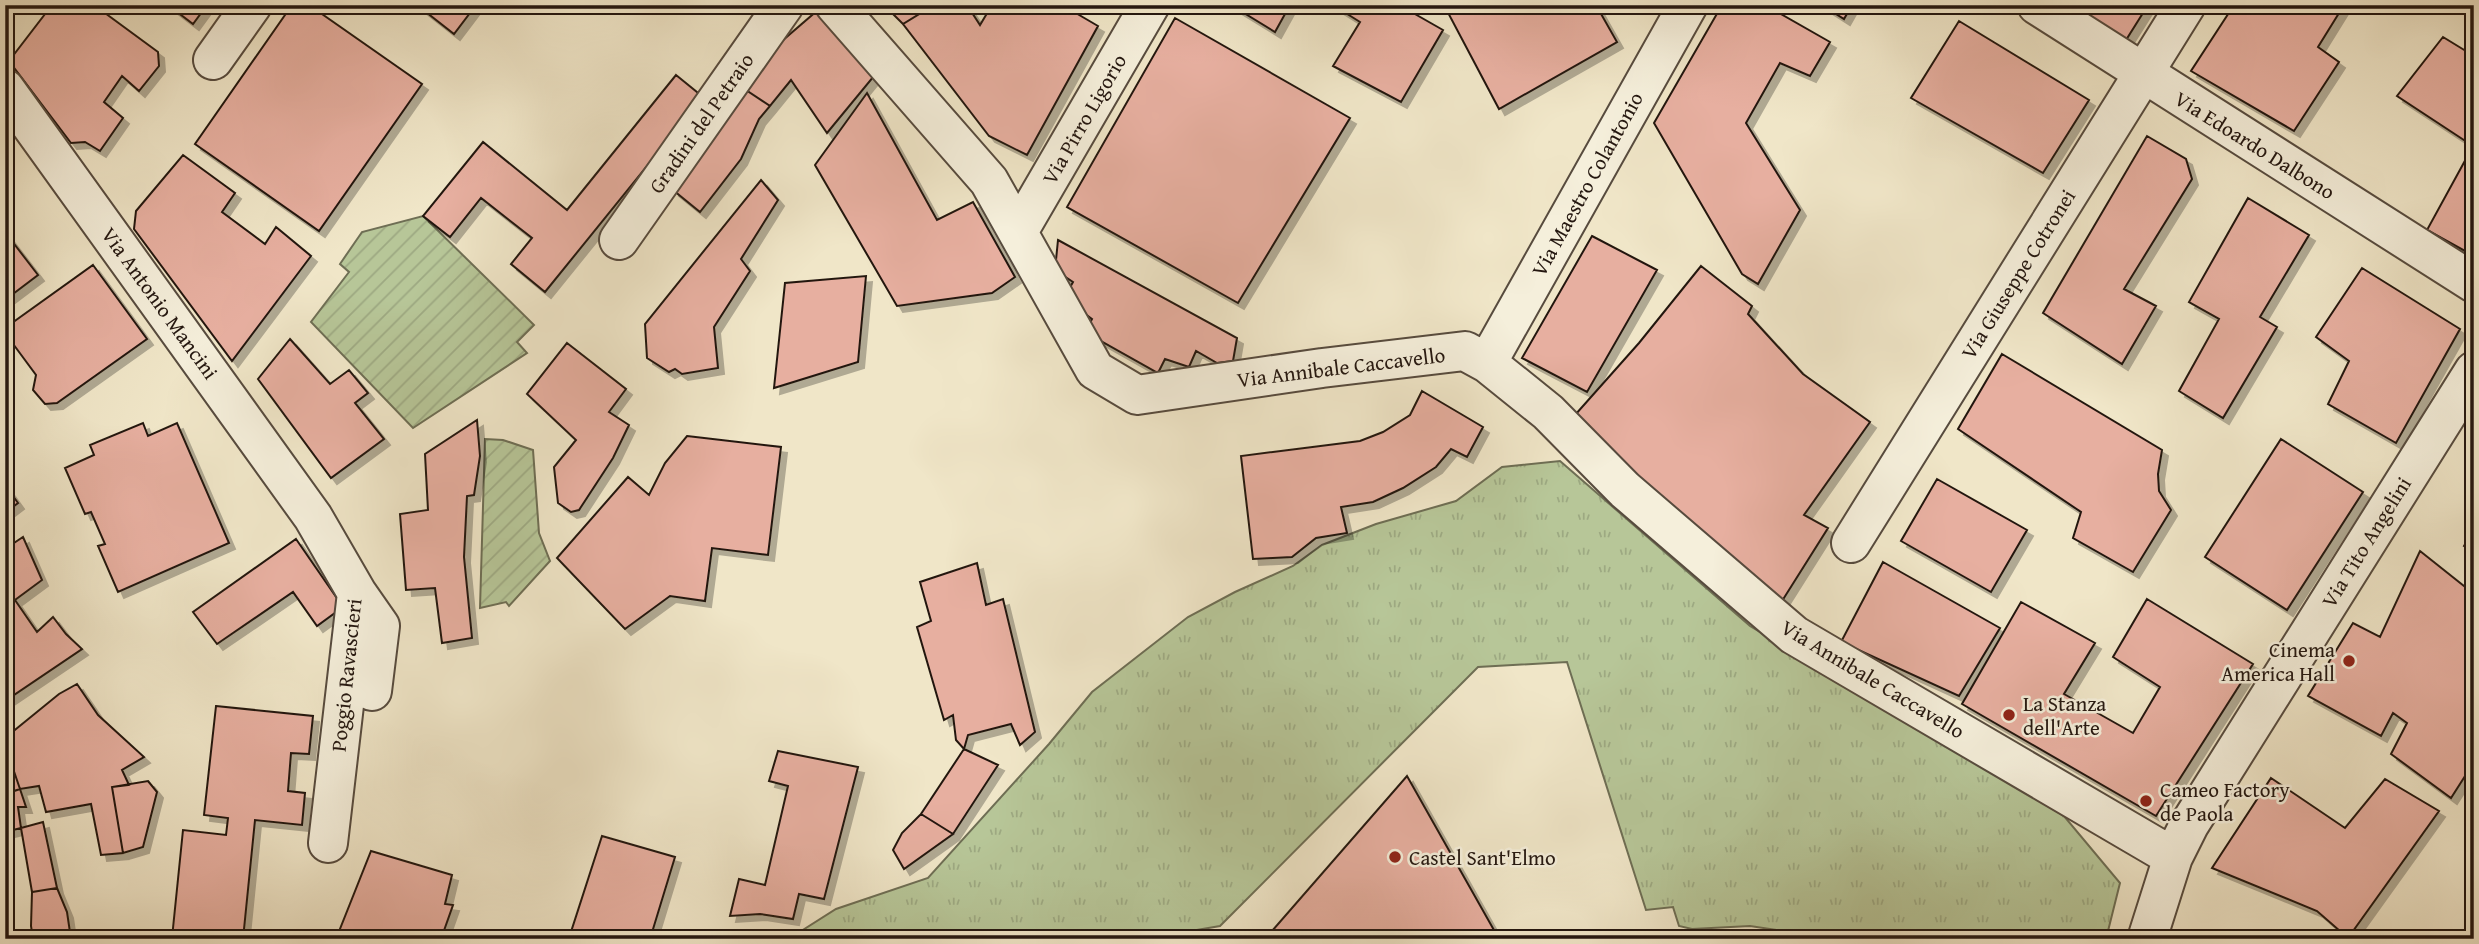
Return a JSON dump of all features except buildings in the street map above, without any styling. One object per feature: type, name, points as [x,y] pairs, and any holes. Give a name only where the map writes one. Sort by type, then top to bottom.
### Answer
[{"type":"street","points":[[213,60],[252,5]]},
{"type":"street","name":"Gradini del Petraio","points":[[619,240],[783,5]]},
{"type":"street","name":"Via Annibale Caccavello","points":[[835,5],[989,181],[1095,370],[1136,395],[1322,368],[1465,351],[1487,363],[1548,412],[1625,490],[1794,635],[2173,857]]},
{"type":"street","name":"Via Pirro Ligorio","points":[[1018,232],[1150,5]]},
{"type":"street","name":"Via Maestro Colantonio","points":[[1487,363],[1688,5]]},
{"type":"street","name":"Via Edoardo Dalbono","points":[[2037,5],[2474,283]]},
{"type":"street","name":"Via Giuseppe Cotronei","points":[[1851,543],[2186,5]]},
{"type":"street","name":"Via Antonio Mancini","points":[[5,89],[313,517]]},
{"type":"street","name":"Via Tito Angelini","points":[[2147,939],[2173,857],[2189,825],[2474,371]]},
{"type":"street","name":"Poggio Ravascieri","points":[[313,517],[357,593],[340,846]]},
{"type":"green space","points":[[423,216],[534,325],[517,342],[527,353],[413,428],[311,322],[349,272],[340,264],[362,232]]},
{"type":"green space","points":[[485,439],[503,440],[533,450],[539,533],[550,561],[509,606],[506,602],[480,608]]},
{"type":"green space","points":[[1560,461],[1750,626],[2064,816],[2120,883],[2106,939],[1836,939],[1750,926],[1692,929],[1679,926],[1673,907],[1646,910],[1567,662],[1478,667],[1220,926],[1144,939],[712,939],[748,931],[798,933],[836,909],[928,878],[1049,744],[1092,692],[1188,617],[1293,566],[1322,545],[1376,524],[1456,501],[1502,467]]},
{"type":"place","name":"Cinema America Hall","points":[[2349,661]]},
{"type":"place","name":"La Stanza dell'Arte","points":[[2009,715]]},
{"type":"place","name":"Cameo Factory de Paola","points":[[2146,801]]},
{"type":"place","name":"Castel Sant'Elmo","points":[[1395,857]]}]
